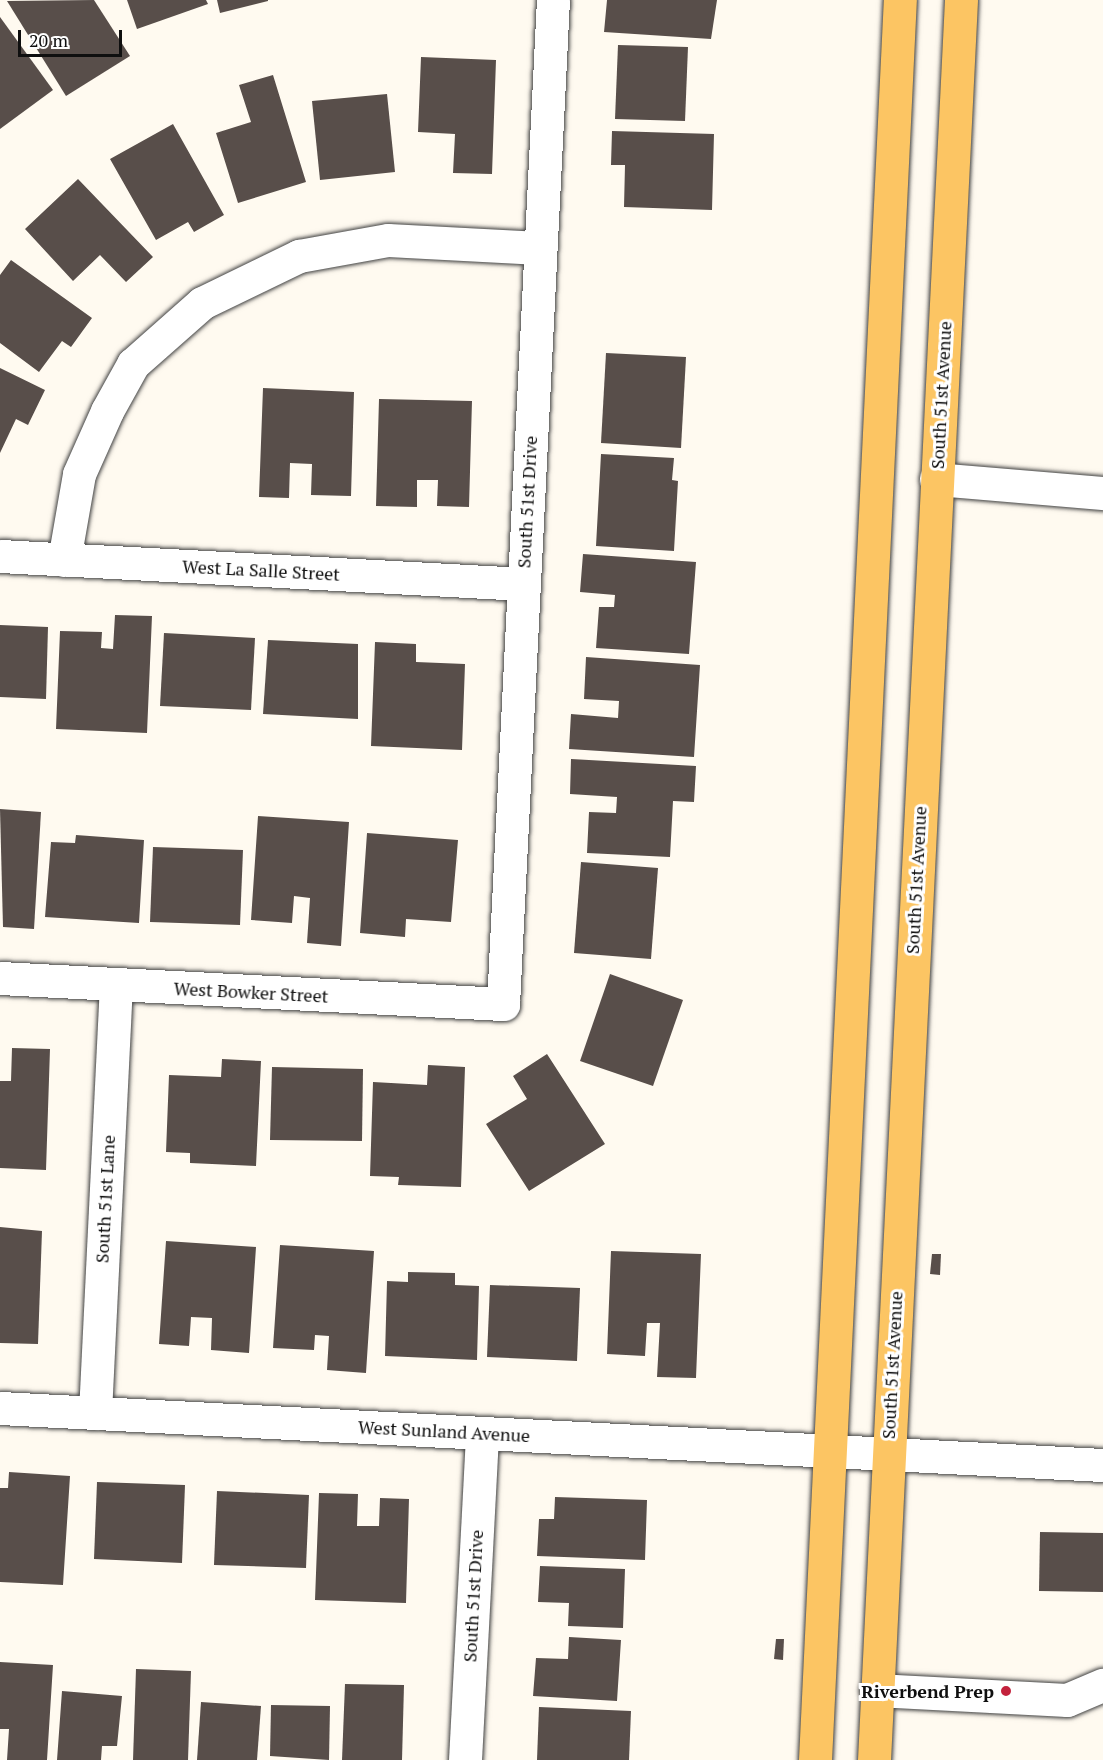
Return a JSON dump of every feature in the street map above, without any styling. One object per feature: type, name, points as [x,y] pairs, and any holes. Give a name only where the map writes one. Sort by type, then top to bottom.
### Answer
[{"type":"main road","points":[[815,1760],[828,1449],[900,0]]},
{"type":"main road","name":"South 51st Avenue","points":[[874,1760],[961,0]]},
{"type":"street","name":"South 51st Drive","points":[[503,1004],[553,0]]},
{"type":"street","points":[[64,560],[79,474],[107,411],[133,364],[202,303],[299,256],[388,240],[540,248]]},
{"type":"street","points":[[936,479],[1103,493]]},
{"type":"street","name":"West La Salle Street","points":[[0,556],[523,584]]},
{"type":"street","name":"West Bowker Street","points":[[0,978],[503,1004]]},
{"type":"street","name":"South 51st Lane","points":[[95,1413],[116,985]]},
{"type":"street","name":"West Sunland Avenue","points":[[0,1408],[888,1452],[1103,1465]]},
{"type":"street","name":"South 51st Drive","points":[[465,1760],[482,1432]]},
{"type":"street","points":[[876,1690],[1067,1700],[1097,1689]]},
{"type":"building","points":[[94,0],[130,56],[66,96],[7,1]]},
{"type":"building","points":[[127,0],[206,0],[208,4],[137,29]]},
{"type":"building","points":[[217,0],[268,0],[268,1],[220,13]]},
{"type":"building","points":[[607,0],[717,0],[711,39],[604,32]]},
{"type":"building","points":[[0,17],[53,90],[0,129]]},
{"type":"building","points":[[618,45],[688,47],[685,121],[615,119]]},
{"type":"building","points":[[421,57],[496,60],[492,174],[453,173],[455,134],[418,132]]},
{"type":"building","points":[[273,75],[306,182],[238,203],[216,133],[251,122],[239,85]]},
{"type":"building","points":[[387,94],[395,172],[320,180],[312,101]]},
{"type":"building","points":[[173,124],[224,215],[194,232],[188,222],[156,240],[110,159]]},
{"type":"building","points":[[612,131],[714,134],[712,210],[624,207],[625,165],[611,165]]},
{"type":"building","points":[[78,179],[153,257],[126,282],[100,255],[73,281],[25,229]]},
{"type":"building","points":[[11,260],[92,318],[71,347],[62,341],[39,372],[0,343],[0,275]]},
{"type":"building","points":[[606,353],[686,357],[681,448],[601,443]]},
{"type":"building","points":[[0,368],[45,390],[28,425],[16,419],[0,453]]},
{"type":"building","points":[[263,388],[354,392],[351,496],[311,495],[312,464],[290,463],[289,498],[259,497]]},
{"type":"building","points":[[379,399],[472,401],[469,507],[437,506],[438,480],[417,480],[417,507],[376,506]]},
{"type":"building","points":[[601,454],[674,458],[672,480],[678,481],[674,551],[596,546]]},
{"type":"building","points":[[583,554],[696,562],[689,654],[596,648],[599,607],[614,607],[615,595],[580,592]]},
{"type":"building","points":[[115,615],[152,616],[147,733],[56,729],[60,631],[102,632],[101,648],[113,649]]},
{"type":"building","points":[[0,625],[48,627],[46,699],[0,697]]},
{"type":"building","points":[[164,633],[255,638],[251,710],[160,706]]},
{"type":"building","points":[[268,640],[358,644],[358,719],[263,714]]},
{"type":"building","points":[[375,642],[416,644],[416,662],[465,664],[462,750],[371,746]]},
{"type":"building","points":[[586,657],[700,665],[694,757],[569,749],[571,714],[618,718],[619,701],[584,699]]},
{"type":"building","points":[[571,759],[696,766],[694,802],[673,801],[670,857],[587,853],[589,812],[616,813],[617,797],[570,794]]},
{"type":"building","points":[[0,809],[41,812],[34,929],[3,927]]},
{"type":"building","points":[[258,816],[349,822],[341,946],[307,943],[310,898],[294,896],[292,923],[251,920]]},
{"type":"building","points":[[367,833],[458,840],[451,922],[406,919],[405,937],[360,933]]},
{"type":"building","points":[[76,835],[144,840],[139,923],[45,917],[51,842],[75,843]]},
{"type":"building","points":[[153,847],[243,850],[240,925],[150,922]]},
{"type":"building","points":[[581,862],[658,868],[651,959],[574,953]]},
{"type":"building","points":[[610,974],[683,1000],[653,1086],[580,1061]]},
{"type":"building","points":[[12,1048],[50,1049],[46,1170],[0,1168],[0,1081],[11,1081]]},
{"type":"building","points":[[547,1054],[605,1144],[529,1191],[486,1124],[527,1099],[513,1076]]},
{"type":"building","points":[[222,1059],[261,1061],[256,1166],[190,1163],[190,1153],[166,1152],[169,1075],[221,1077]]},
{"type":"building","points":[[428,1065],[465,1067],[461,1187],[398,1185],[399,1177],[370,1176],[373,1082],[427,1085]]},
{"type":"building","points":[[272,1067],[363,1069],[362,1141],[270,1140]]},
{"type":"building","points":[[0,1227],[42,1231],[38,1344],[0,1343]]},
{"type":"building","points":[[166,1241],[256,1247],[249,1353],[211,1350],[212,1318],[191,1317],[189,1346],[159,1344]]},
{"type":"building","points":[[280,1245],[374,1251],[366,1373],[327,1370],[329,1336],[315,1335],[314,1350],[273,1348]]},
{"type":"building","points":[[611,1251],[701,1254],[696,1378],[657,1377],[660,1323],[647,1323],[645,1356],[607,1354]]},
{"type":"building","points":[[932,1254],[941,1254],[940,1275],[930,1274]]},
{"type":"building","points":[[408,1272],[455,1273],[455,1285],[479,1286],[477,1360],[385,1356],[387,1281],[408,1282]]},
{"type":"building","points":[[490,1285],[580,1288],[577,1361],[487,1357]]},
{"type":"building","points":[[9,1472],[70,1476],[63,1585],[0,1582],[0,1488],[8,1488]]},
{"type":"building","points":[[97,1482],[185,1485],[182,1563],[94,1559]]},
{"type":"building","points":[[217,1491],[309,1495],[306,1568],[214,1565]]},
{"type":"building","points":[[319,1493],[358,1494],[357,1526],[379,1526],[380,1498],[409,1499],[406,1603],[315,1600]]},
{"type":"building","points":[[555,1497],[647,1500],[645,1560],[537,1556],[539,1519],[554,1519]]},
{"type":"building","points":[[1040,1532],[1103,1533],[1103,1592],[1039,1591]]},
{"type":"building","points":[[540,1566],[625,1569],[623,1628],[568,1626],[569,1603],[538,1602]]},
{"type":"building","points":[[569,1637],[621,1640],[617,1701],[533,1696],[536,1658],[568,1659]]},
{"type":"building","points":[[776,1639],[784,1639],[783,1660],[774,1659]]},
{"type":"building","points":[[0,1662],[53,1665],[47,1760],[7,1760],[9,1729],[0,1729]]},
{"type":"building","points":[[136,1669],[191,1671],[188,1760],[133,1760]]},
{"type":"building","points":[[345,1684],[404,1685],[402,1760],[342,1760]]},
{"type":"building","points":[[62,1691],[122,1696],[117,1746],[102,1746],[101,1760],[57,1760]]},
{"type":"building","points":[[201,1702],[261,1706],[257,1760],[197,1760]]},
{"type":"building","points":[[271,1705],[330,1706],[329,1760],[270,1756]]},
{"type":"building","points":[[539,1707],[631,1711],[629,1760],[537,1760]]},
{"type":"place","name":"Riverbend Prep","points":[[1006,1691]]}]
